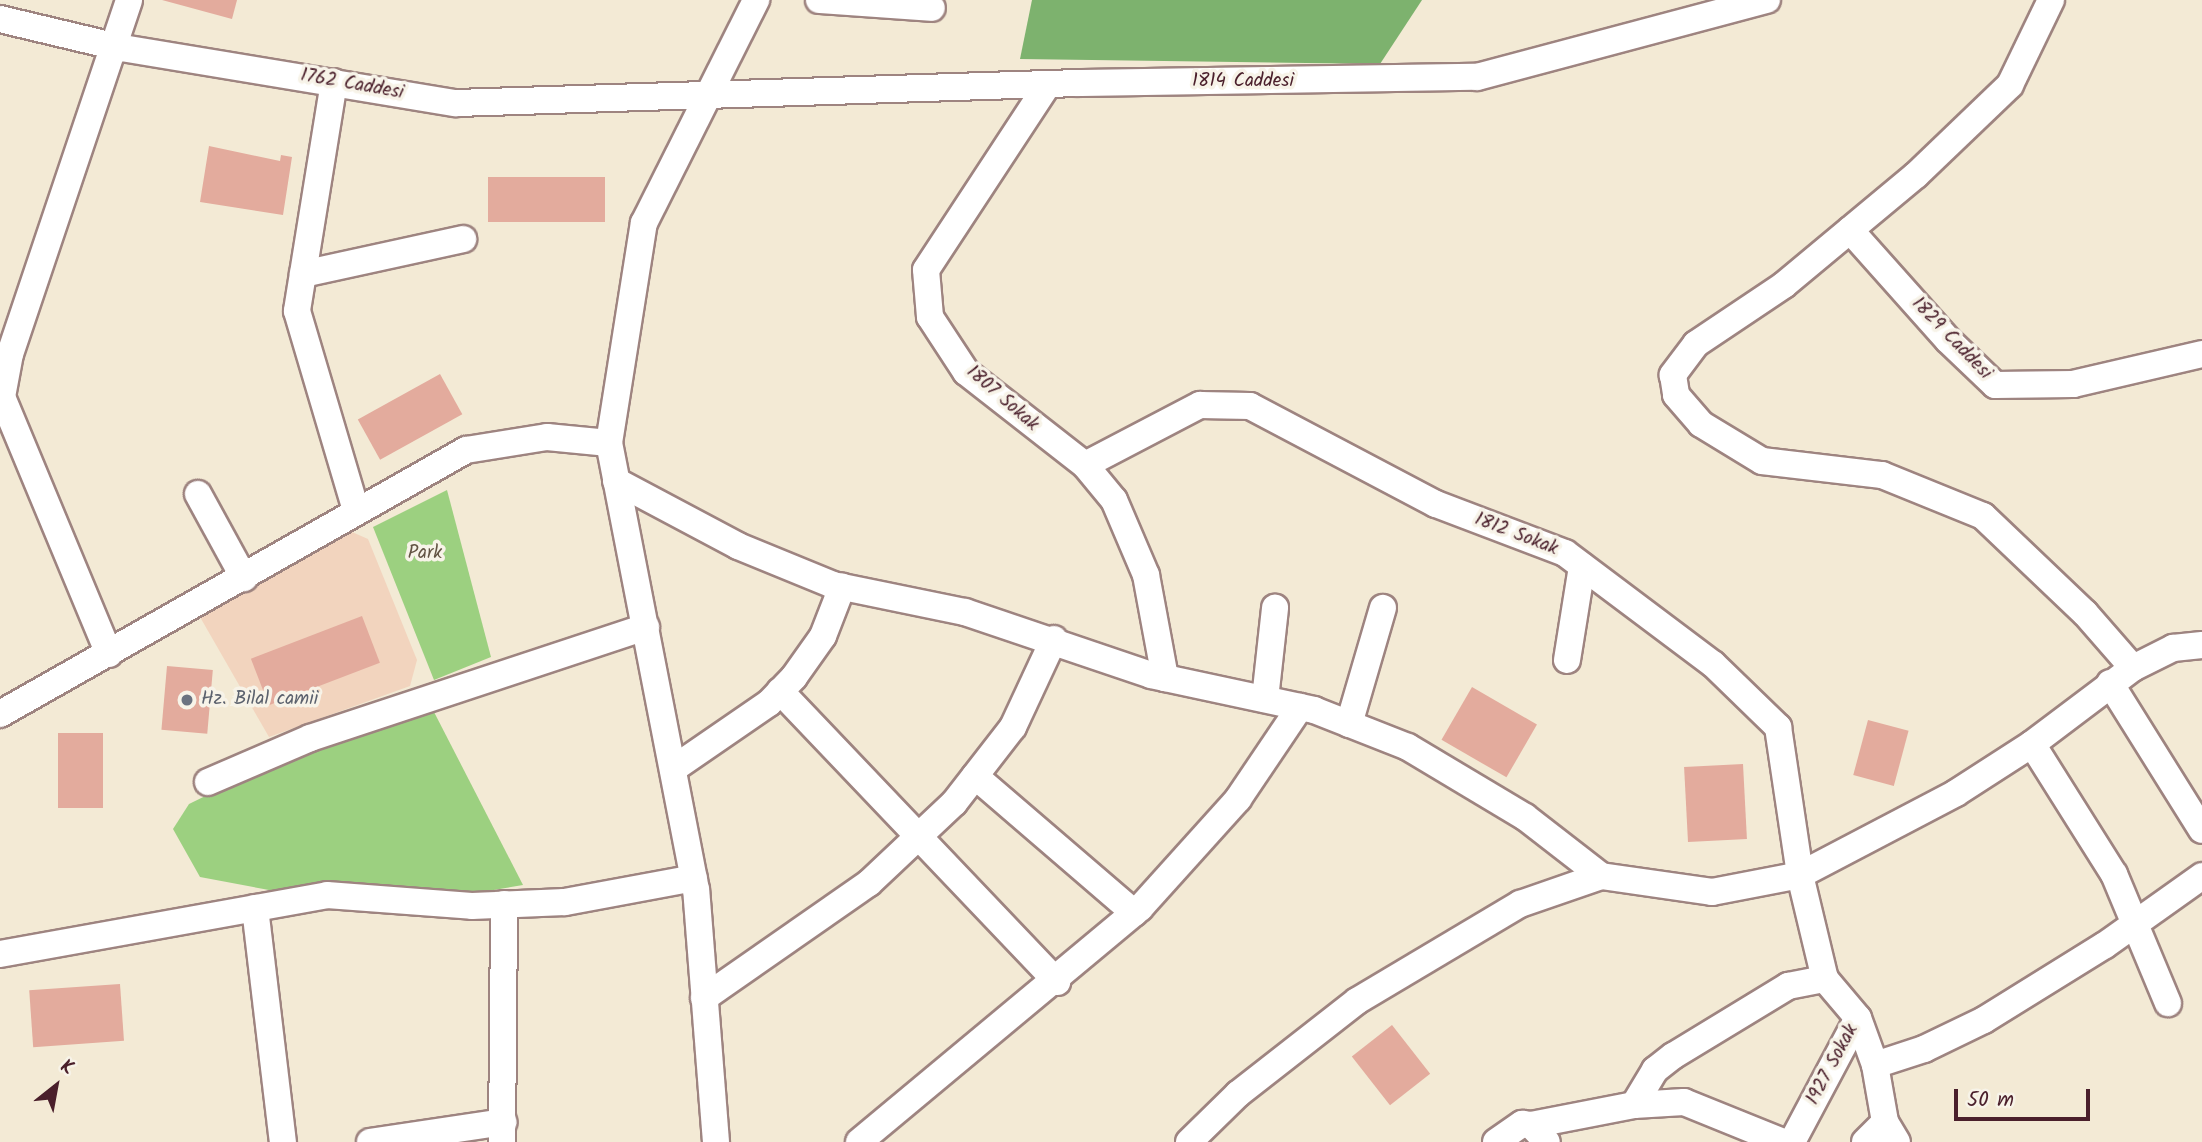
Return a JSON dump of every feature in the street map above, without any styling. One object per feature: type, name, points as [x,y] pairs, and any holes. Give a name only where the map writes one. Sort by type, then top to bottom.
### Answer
[{"type":"street","points":[[109,654],[1,397],[10,354],[116,47],[129,0]]},
{"type":"street","points":[[716,1142],[694,878],[609,443],[644,223],[757,0]]},
{"type":"street","name":"1814 Caddesi","points":[[709,98],[1048,84],[1477,77],[1767,0]]},
{"type":"street","points":[[2051,0],[2010,85],[1916,175],[1784,285],[1696,344],[1673,375],[1676,395],[1701,424],[1762,461],[1882,475],[1983,516],[2085,613],[2133,668]]},
{"type":"street","points":[[837,1],[932,8]]},
{"type":"street","name":"1762 Caddesi","points":[[0,19],[116,47],[456,103],[495,99],[709,98]]},
{"type":"street","points":[[334,82],[297,311],[356,510]]},
{"type":"street","name":"1807 Sokak","points":[[1048,84],[926,270],[930,317],[966,372],[1085,465],[1114,500],[1146,575],[1165,678]]},
{"type":"street","name":"1829 Caddesi","points":[[1850,230],[1948,340],[1995,384],[2073,384],[2202,354]]},
{"type":"street","points":[[303,274],[463,239]]},
{"type":"street","name":"1812 Sokak","points":[[1085,465],[1200,405],[1250,406],[1436,504],[1565,554],[1713,664],[1778,727],[1800,874]]},
{"type":"street","points":[[0,714],[466,450],[547,437],[609,443]]},
{"type":"street","points":[[616,481],[738,546],[842,587],[965,612],[1054,639],[1165,678],[1300,706],[1408,747],[1502,803],[1601,876]]},
{"type":"street","points":[[198,494],[244,578]]},
{"type":"street","points":[[1567,660],[1582,566]]},
{"type":"street","points":[[673,769],[780,691],[823,636],[842,587]]},
{"type":"street","points":[[1265,699],[1275,608]]},
{"type":"street","points":[[1349,724],[1383,608]]},
{"type":"street","points":[[208,782],[310,738],[646,627]]},
{"type":"street","points":[[704,998],[869,883],[919,836],[975,776],[1013,727],[1054,639]]},
{"type":"street","points":[[1189,1142],[1238,1094],[1357,1001],[1520,904],[1601,876],[1712,892],[1800,874],[1955,793],[2032,744],[2133,668],[2173,648],[2202,645]]},
{"type":"street","points":[[2110,683],[2202,830]]},
{"type":"street","points":[[780,691],[1057,982]]},
{"type":"street","points":[[871,1139],[1057,982],[1134,913],[1238,799],[1300,706]]},
{"type":"street","points":[[2032,744],[2114,874],[2136,920],[2168,1003]]},
{"type":"street","points":[[975,776],[1134,913]]},
{"type":"street","name":"1927 Sokak","points":[[1793,1142],[1858,1017],[1825,979],[1800,874]]},
{"type":"street","points":[[1875,1065],[1924,1049],[1984,1020],[2105,945],[2136,920],[2202,876]]},
{"type":"street","points":[[0,954],[327,895],[504,904],[565,902],[694,878]]},
{"type":"street","points":[[370,1142],[503,1132],[504,904]]},
{"type":"street","points":[[255,908],[282,1142]]},
{"type":"street","points":[[1634,1105],[1655,1070],[1673,1056],[1788,986],[1825,979]]},
{"type":"street","points":[[1858,1017],[1875,1065],[1891,1132],[1865,1142]]},
{"type":"street","points":[[1496,1142],[1522,1124],[1539,1133],[1634,1105],[1684,1102],[1783,1142]]},
{"type":"shaded area","points":[[352,532],[368,539],[417,660],[410,686],[269,737],[200,617]]},
{"type":"green space","points":[[1032,0],[1422,0],[1380,64],[1020,59]]},
{"type":"green space","name":"Park","points":[[447,490],[491,657],[434,680],[373,527]]},
{"type":"green space","points":[[434,712],[523,885],[470,894],[269,890],[200,877],[173,829],[189,804],[310,745]]},
{"type":"building","points":[[162,0],[237,0],[232,19]]},
{"type":"building","points":[[209,146],[280,161],[281,155],[292,157],[283,215],[200,202]]},
{"type":"building","points":[[488,177],[605,177],[605,222],[488,222]]},
{"type":"building","points":[[440,374],[462,414],[380,460],[358,420]]},
{"type":"building","points":[[362,616],[380,663],[269,705],[251,659]]},
{"type":"building","name":"Hz. Bilal camii","points":[[167,666],[213,670],[207,734],[161,730]]},
{"type":"building","points":[[1472,687],[1537,725],[1506,777],[1442,740]]},
{"type":"building","points":[[1868,720],[1909,731],[1894,786],[1853,775]]},
{"type":"building","points":[[58,733],[103,733],[103,808],[58,808]]},
{"type":"building","points":[[1743,764],[1747,839],[1688,842],[1684,767]]},
{"type":"building","points":[[120,984],[124,1041],[33,1047],[29,990]]},
{"type":"building","points":[[1392,1025],[1430,1074],[1390,1105],[1352,1056]]},
{"type":"place","name":"Hz. Bilal camii","points":[[187,700]]}]
